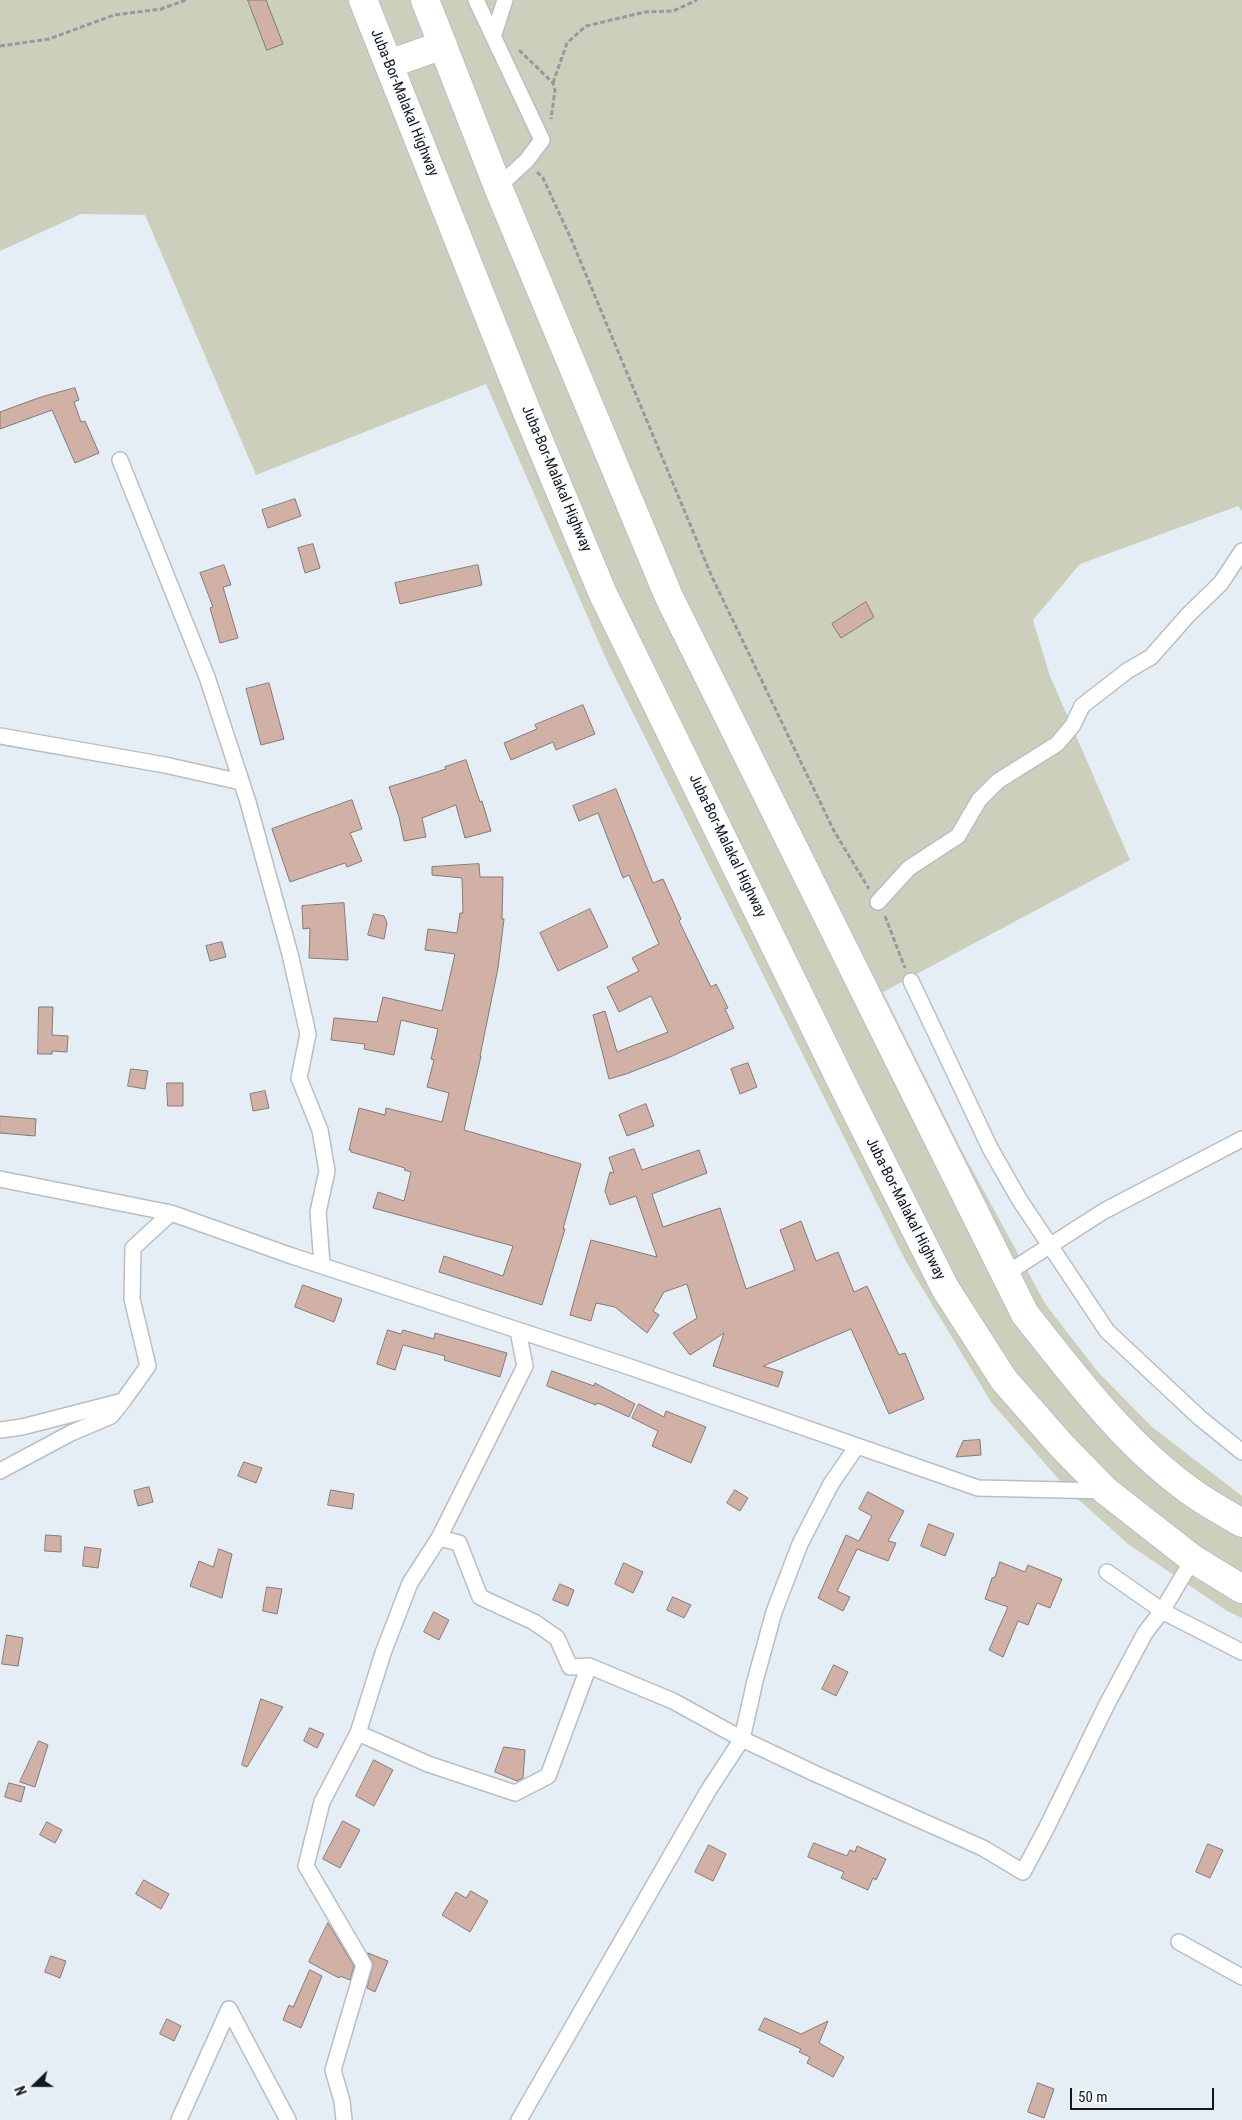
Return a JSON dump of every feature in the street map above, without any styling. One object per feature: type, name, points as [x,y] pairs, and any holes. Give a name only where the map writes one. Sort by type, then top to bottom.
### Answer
[{"type":"highway","name":"Juba-Bor-Malakal Highway","points":[[363,0],[527,412],[604,594],[858,1115],[945,1288],[1004,1380],[1061,1445],[1106,1491],[1193,1559],[1242,1589]]},
{"type":"highway","points":[[425,0],[498,186],[669,597],[1004,1275],[1025,1314],[1079,1381],[1138,1446],[1192,1493],[1242,1523]]},
{"type":"highway","points":[[389,64],[443,45]]},
{"type":"street","points":[[476,0],[494,34],[542,140],[527,160],[498,186]]},
{"type":"street","points":[[494,34],[505,0]]},
{"type":"street","points":[[120,460],[207,677],[241,782],[290,954],[308,1034],[299,1078],[320,1130],[327,1171],[318,1212],[322,1264]]},
{"type":"street","points":[[878,902],[909,868],[958,836],[978,800],[998,781],[1057,744],[1073,725],[1082,706],[1127,671],[1151,656],[1188,615],[1222,583],[1242,551]]},
{"type":"street","points":[[0,736],[165,765],[241,782]]},
{"type":"street","points":[[911,981],[990,1148],[1019,1199],[1107,1331],[1200,1418],[1242,1452]]},
{"type":"street","points":[[1004,1275],[1052,1247],[1104,1211],[1242,1139]]},
{"type":"street","points":[[0,1179],[171,1213],[978,1488],[1106,1491]]},
{"type":"street","points":[[0,1471],[71,1432],[111,1416],[148,1366],[132,1299],[133,1248],[171,1213]]},
{"type":"street","points":[[344,2120],[342,2101],[333,2070],[364,1965],[306,1866],[322,1802],[358,1733],[383,1653],[410,1583],[440,1538],[525,1366],[518,1330]]},
{"type":"street","points":[[0,1430],[22,1427],[123,1401]]},
{"type":"street","points":[[520,2120],[708,1791],[742,1739],[755,1681],[774,1612],[800,1544],[832,1484],[857,1446]]},
{"type":"street","points":[[440,1538],[459,1543],[480,1597],[534,1622],[557,1638],[570,1667],[589,1666],[673,1701],[742,1739],[983,1848],[1023,1872],[1046,1830],[1106,1706],[1145,1633],[1162,1611],[1193,1559]]},
{"type":"street","points":[[1107,1572],[1164,1612],[1242,1652]]},
{"type":"street","points":[[358,1733],[428,1764],[515,1793],[548,1776],[589,1666]]},
{"type":"street","points":[[1179,1942],[1242,1977]]},
{"type":"street","points":[[179,2120],[229,2010],[288,2120]]},
{"type":"path","points":[[0,46],[49,39],[114,15],[161,8],[186,0]]},
{"type":"path","points":[[553,83],[567,43],[586,26],[645,12],[673,11],[697,0]]},
{"type":"path","points":[[494,34],[525,54],[553,83],[555,90],[551,120],[542,140]]},
{"type":"path","points":[[527,160],[543,178],[572,241],[712,577],[834,832],[882,908],[911,981]]},
{"type":"green space","points":[[0,0],[1242,0],[1242,511],[1238,506],[1080,564],[1033,620],[1050,676],[1130,860],[883,992],[962,1151],[1046,1305],[1098,1372],[1152,1427],[1242,1496],[1242,1618],[1227,1611],[1128,1544],[1070,1492],[991,1402],[904,1258],[607,661],[486,384],[256,475],[145,215],[81,214],[0,251]]},
{"type":"building","points":[[248,0],[266,0],[283,44],[267,50]]},
{"type":"building","points":[[75,388],[79,400],[74,402],[81,422],[85,421],[99,453],[75,463],[52,410],[0,429],[0,412],[41,397]]},
{"type":"building","points":[[295,499],[301,516],[268,528],[262,510]]},
{"type":"building","points":[[313,544],[320,568],[305,573],[298,548]]},
{"type":"building","points":[[224,565],[231,585],[223,587],[238,638],[220,643],[210,608],[213,607],[200,573]]},
{"type":"building","points":[[478,565],[482,585],[400,604],[395,583]]},
{"type":"building","points":[[866,602],[874,617],[841,638],[832,624]]},
{"type":"building","points":[[269,683],[284,739],[261,745],[246,689]]},
{"type":"building","points":[[583,705],[595,734],[556,750],[553,742],[511,760],[504,743],[537,729],[535,725]]},
{"type":"building","points":[[466,760],[491,831],[465,838],[456,805],[422,818],[426,837],[404,841],[399,817],[389,787],[446,769],[445,767]]},
{"type":"building","points":[[616,789],[653,883],[663,879],[681,919],[679,921],[711,987],[716,984],[728,1008],[725,1009],[734,1028],[670,1057],[609,1079],[593,1015],[605,1011],[617,1052],[668,1032],[651,996],[619,1012],[607,987],[639,971],[632,958],[659,944],[629,875],[623,878],[598,813],[579,821],[573,806]]},
{"type":"building","points":[[352,800],[362,829],[350,833],[362,861],[347,867],[345,863],[290,882],[272,829]]},
{"type":"building","points":[[479,864],[480,877],[503,877],[502,919],[504,919],[498,968],[464,1130],[581,1164],[563,1229],[565,1229],[542,1305],[439,1272],[444,1256],[503,1276],[513,1246],[373,1208],[378,1192],[404,1201],[411,1172],[404,1170],[405,1168],[349,1150],[359,1108],[385,1115],[386,1108],[442,1122],[449,1093],[427,1087],[434,1060],[431,1059],[438,1029],[401,1020],[394,1055],[364,1049],[365,1044],[331,1040],[334,1018],[377,1022],[383,997],[442,1011],[455,954],[425,950],[428,929],[457,933],[460,913],[463,913],[462,878],[432,875],[432,867]]},
{"type":"building","points":[[344,903],[348,960],[309,958],[310,928],[303,929],[302,906]]},
{"type":"building","points":[[590,909],[608,947],[558,971],[540,933]]},
{"type":"building","points":[[374,914],[384,916],[387,923],[384,939],[368,935]]},
{"type":"building","points":[[222,942],[226,957],[210,961],[206,946]]},
{"type":"building","points":[[39,1007],[53,1007],[52,1035],[68,1036],[67,1052],[52,1051],[52,1054],[38,1054]]},
{"type":"building","points":[[748,1063],[757,1087],[740,1094],[731,1069]]},
{"type":"building","points":[[131,1069],[148,1071],[145,1089],[128,1086]]},
{"type":"building","points":[[167,1083],[183,1083],[183,1106],[168,1106]]},
{"type":"building","points":[[265,1091],[269,1108],[253,1111],[250,1094]]},
{"type":"building","points":[[646,1104],[654,1126],[627,1136],[619,1115]]},
{"type":"building","points":[[0,1116],[36,1119],[35,1136],[0,1133]]},
{"type":"building","points":[[634,1149],[642,1170],[699,1150],[707,1173],[652,1194],[663,1227],[720,1208],[746,1289],[795,1270],[780,1230],[801,1221],[816,1261],[838,1252],[854,1292],[867,1286],[899,1355],[905,1353],[924,1399],[889,1414],[851,1329],[763,1366],[783,1372],[778,1387],[713,1366],[724,1333],[690,1355],[673,1333],[697,1318],[687,1284],[664,1292],[653,1311],[659,1315],[647,1333],[615,1307],[596,1303],[591,1321],[570,1315],[591,1240],[657,1257],[636,1196],[610,1205],[605,1191],[610,1172],[614,1173],[609,1158]]},
{"type":"building","points":[[303,1285],[342,1299],[334,1322],[295,1307]]},
{"type":"building","points":[[388,1330],[401,1334],[403,1330],[434,1339],[435,1333],[507,1353],[500,1377],[444,1360],[445,1356],[403,1345],[395,1370],[377,1364]]},
{"type":"building","points":[[552,1371],[594,1386],[595,1383],[635,1404],[629,1417],[603,1405],[597,1403],[596,1405],[547,1386]]},
{"type":"building","points":[[639,1404],[664,1417],[666,1411],[706,1427],[691,1463],[652,1446],[658,1431],[632,1418]]},
{"type":"building","points":[[980,1440],[981,1455],[956,1457],[963,1441]]},
{"type":"building","points":[[244,1462],[262,1468],[256,1483],[238,1476]]},
{"type":"building","points":[[149,1487],[153,1502],[138,1506],[134,1491]]},
{"type":"building","points":[[331,1490],[354,1494],[352,1509],[328,1505]]},
{"type":"building","points":[[735,1490],[748,1498],[740,1511],[727,1503]]},
{"type":"building","points":[[868,1492],[904,1511],[888,1541],[896,1543],[888,1561],[857,1549],[837,1591],[850,1597],[843,1611],[818,1598],[846,1535],[859,1541],[872,1516],[859,1509]]},
{"type":"building","points":[[929,1524],[954,1534],[945,1556],[921,1546]]},
{"type":"building","points":[[46,1535],[61,1536],[61,1552],[45,1551]]},
{"type":"building","points":[[85,1547],[101,1549],[98,1568],[83,1566]]},
{"type":"building","points":[[219,1549],[232,1554],[222,1598],[190,1586],[199,1561],[213,1567]]},
{"type":"building","points":[[1000,1562],[1025,1572],[1028,1565],[1062,1579],[1050,1608],[1037,1603],[1028,1625],[1018,1621],[1003,1657],[989,1650],[1008,1607],[985,1599]]},
{"type":"building","points":[[624,1563],[643,1572],[633,1593],[615,1584]]},
{"type":"building","points":[[560,1584],[574,1590],[568,1606],[553,1600]]},
{"type":"building","points":[[267,1587],[282,1589],[277,1614],[263,1611]]},
{"type":"building","points":[[673,1597],[691,1605],[684,1618],[667,1610]]},
{"type":"building","points":[[434,1612],[449,1620],[439,1640],[424,1632]]},
{"type":"building","points":[[7,1635],[23,1638],[18,1666],[2,1664]]},
{"type":"building","points":[[834,1665],[848,1672],[836,1696],[822,1689]]},
{"type":"building","points":[[261,1699],[283,1707],[247,1767],[242,1765]]},
{"type":"building","points":[[310,1728],[324,1734],[317,1748],[304,1741]]},
{"type":"building","points":[[39,1741],[48,1745],[35,1787],[20,1782]]},
{"type":"building","points":[[504,1747],[525,1750],[523,1778],[517,1781],[495,1772]]},
{"type":"building","points":[[374,1760],[393,1770],[374,1806],[356,1796]]},
{"type":"building","points":[[9,1783],[25,1787],[21,1802],[5,1797]]},
{"type":"building","points":[[343,1821],[360,1830],[340,1868],[323,1859]]},
{"type":"building","points":[[47,1822],[62,1830],[55,1843],[40,1835]]},
{"type":"building","points":[[814,1843],[847,1856],[850,1850],[855,1852],[857,1846],[886,1859],[876,1880],[873,1878],[868,1890],[841,1878],[844,1872],[808,1857]]},
{"type":"building","points":[[1208,1844],[1223,1850],[1210,1878],[1196,1872]]},
{"type":"building","points":[[709,1845],[726,1854],[713,1881],[695,1872]]},
{"type":"building","points":[[144,1880],[169,1894],[161,1909],[136,1894]]},
{"type":"building","points":[[471,1891],[488,1901],[470,1932],[442,1915],[456,1892],[466,1898]]},
{"type":"building","points":[[328,1923],[354,1966],[350,1980],[340,1976],[339,1978],[309,1962]]},
{"type":"building","points":[[368,1953],[388,1961],[375,1992],[367,1988],[373,1964]]},
{"type":"building","points":[[51,1956],[66,1961],[60,1978],[45,1972]]},
{"type":"building","points":[[310,1970],[322,1976],[301,2028],[283,2020],[289,2005],[293,2007]]},
{"type":"building","points":[[765,2018],[801,2034],[828,2021],[819,2043],[844,2057],[833,2077],[807,2063],[810,2057],[799,2052],[801,2049],[759,2030]]},
{"type":"building","points":[[167,2019],[181,2026],[174,2041],[160,2034]]},
{"type":"building","points":[[1038,2083],[1054,2089],[1044,2118],[1028,2112]]}]
